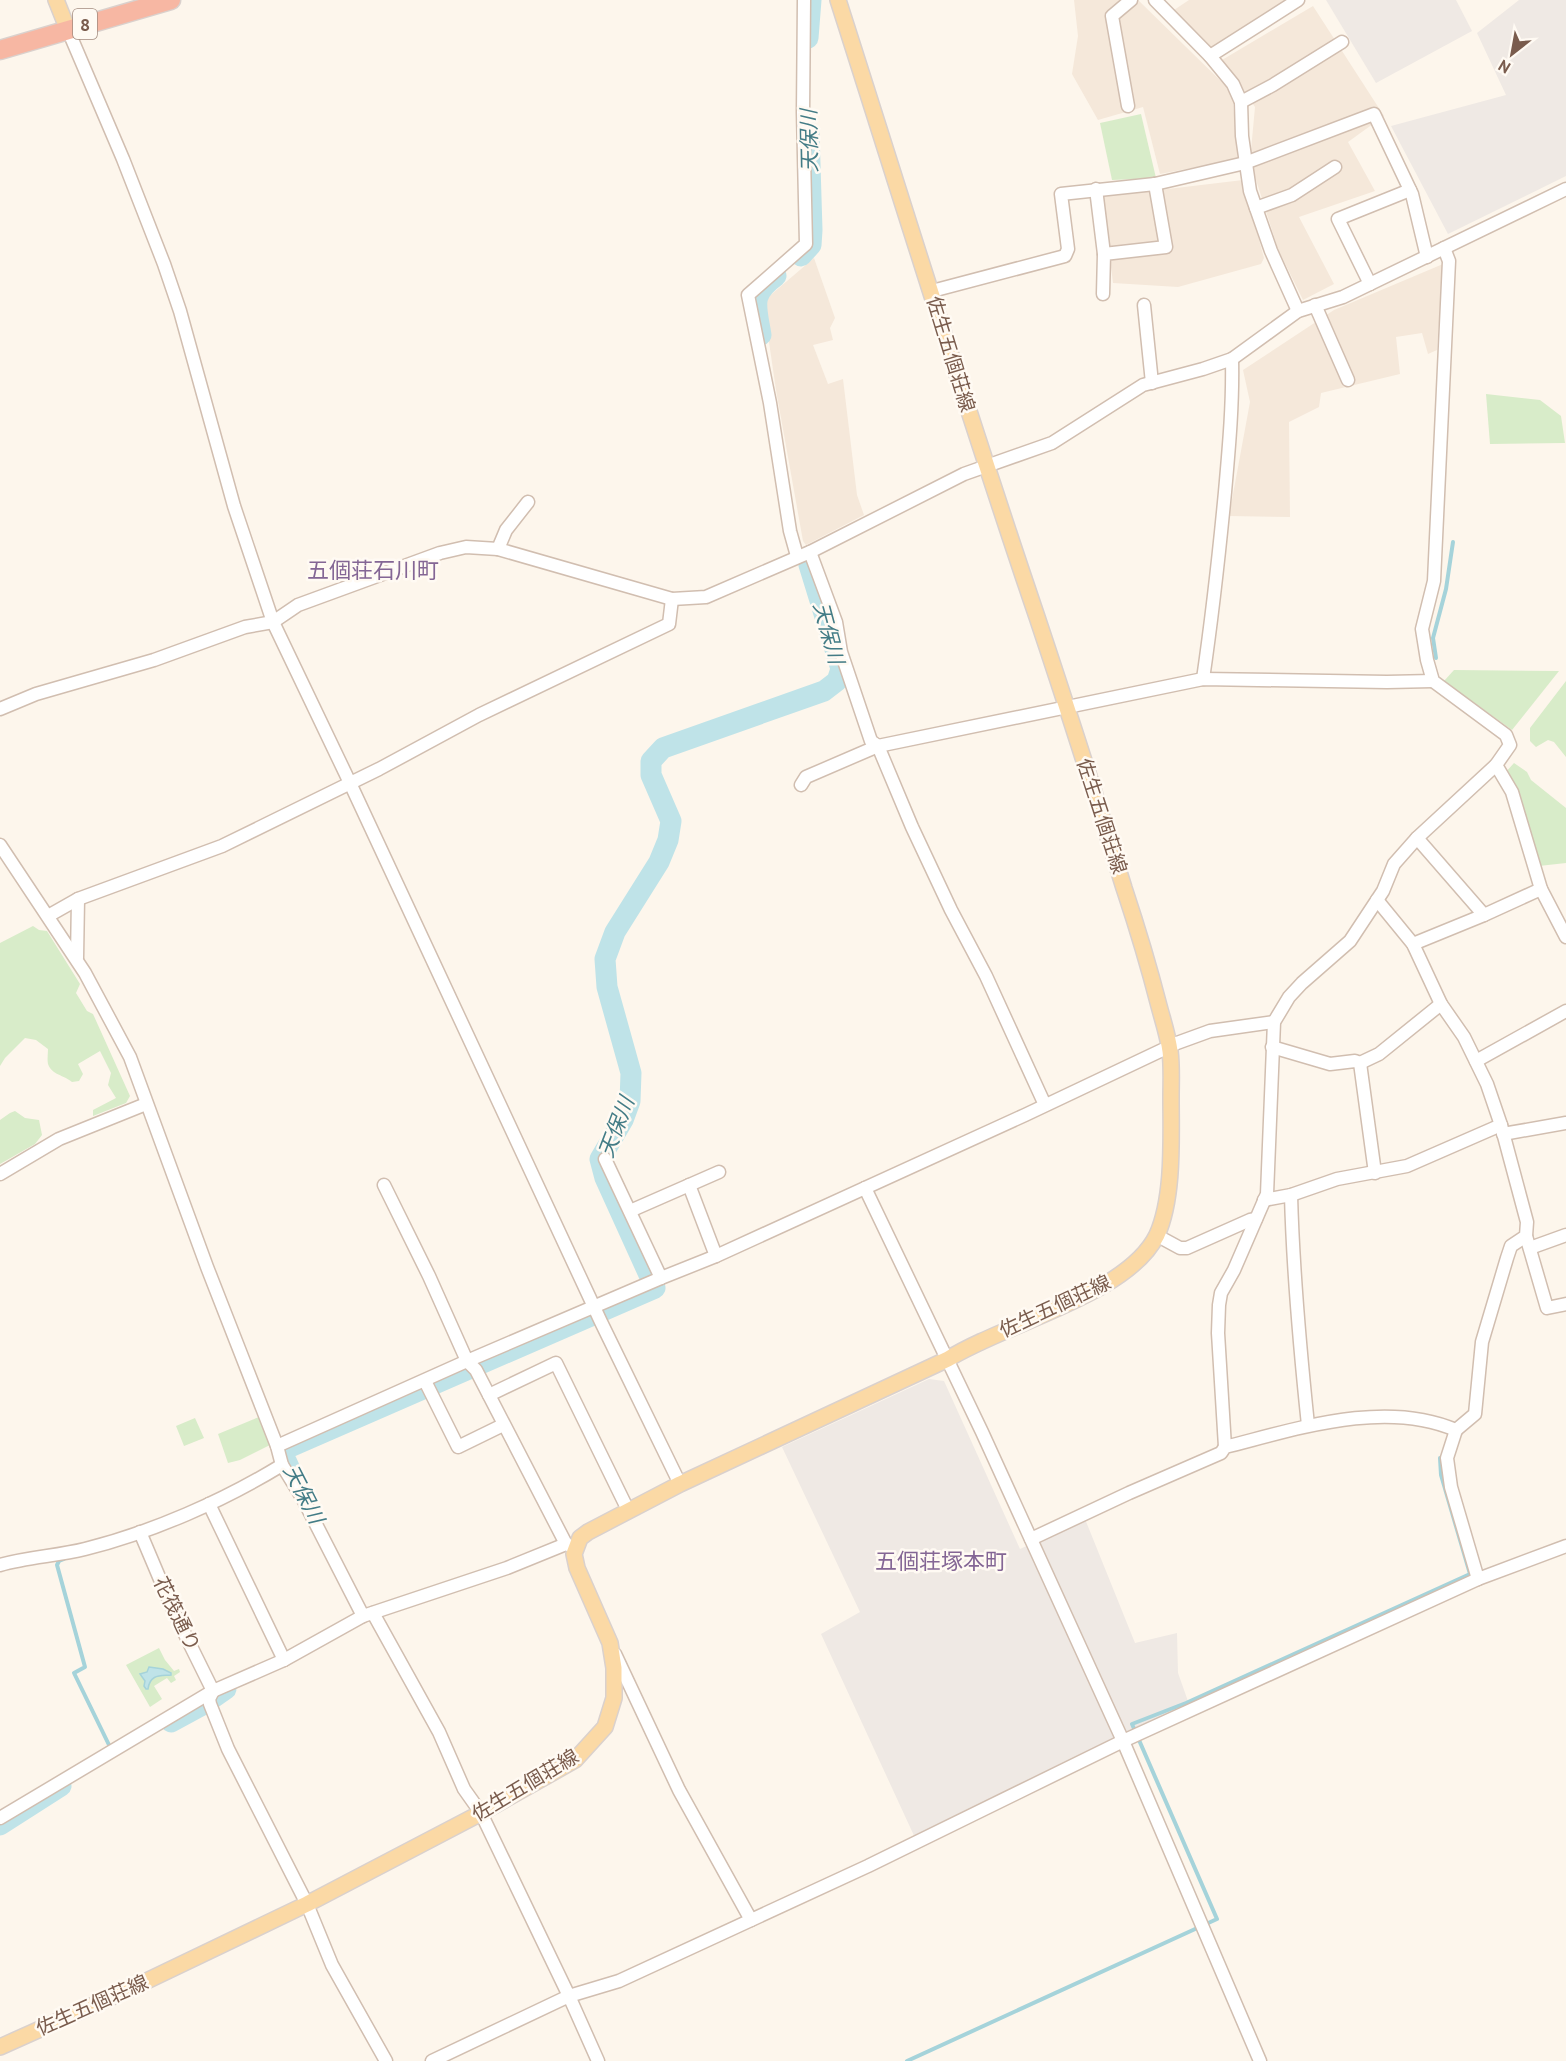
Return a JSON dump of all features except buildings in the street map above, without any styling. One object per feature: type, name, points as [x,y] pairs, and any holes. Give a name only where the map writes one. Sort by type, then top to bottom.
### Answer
[{"type":"highway","name":"8","points":[[0,50],[171,0]]},
{"type":"main road","points":[[56,0],[68,30]]},
{"type":"main road","name":"佐生五個荘線","points":[[0,2047],[134,1987],[307,1904],[481,1813],[575,1760],[605,1726],[614,1698],[614,1668],[610,1643],[577,1568],[570,1546],[588,1532],[680,1484],[948,1359],[968,1346],[1080,1297],[1115,1279],[1136,1263],[1156,1235],[1163,1215],[1168,1184],[1171,1127],[1170,1047],[1146,958],[1067,707],[986,466],[838,0]]},
{"type":"street","points":[[797,556],[790,531],[770,403],[748,295],[806,244],[802,112],[804,0]]},
{"type":"street","points":[[1128,106],[1112,16],[1131,0]]},
{"type":"street","points":[[1156,0],[1210,56],[1233,84],[1241,102],[1245,163],[1250,191],[1271,251],[1298,311]]},
{"type":"street","points":[[1210,56],[1298,0]]},
{"type":"street","points":[[68,30],[123,159],[164,264],[180,311],[234,506],[273,622],[596,1311],[680,1484]]},
{"type":"street","points":[[1241,102],[1274,85],[1342,42]]},
{"type":"street","points":[[932,291],[1065,256],[1068,249],[1061,194],[1155,184],[1245,163],[1374,114],[1410,190],[1427,257]]},
{"type":"street","points":[[1256,208],[1292,195],[1335,167]]},
{"type":"street","points":[[1104,254],[1166,247],[1155,184]]},
{"type":"street","points":[[1096,189],[1104,254],[1103,294]]},
{"type":"street","points":[[0,709],[36,694],[154,660],[245,627],[273,622],[298,605],[440,553],[466,547],[498,549],[672,599],[706,597],[810,552],[964,474],[1052,443],[1148,384],[1232,359],[1298,311],[1343,297],[1566,189]]},
{"type":"street","points":[[1370,284],[1338,219],[1410,190]]},
{"type":"street","points":[[1225,1448],[1218,1333],[1219,1305],[1221,1293],[1234,1270],[1267,1194],[1274,1022],[1289,997],[1302,983],[1350,941],[1383,891],[1394,864],[1417,838],[1496,765],[1510,745],[1506,735],[1433,681],[1422,629],[1434,581],[1449,261],[1444,248]]},
{"type":"street","points":[[1144,305],[1148,384]]},
{"type":"street","points":[[1315,305],[1348,380]]},
{"type":"street","points":[[1203,679],[1215,598],[1222,524],[1233,396],[1232,359]]},
{"type":"street","points":[[498,549],[506,530],[528,502]]},
{"type":"street","points":[[810,552],[836,622],[841,652],[871,741],[878,746],[912,827],[951,910],[986,976],[1045,1105]]},
{"type":"street","points":[[48,916],[78,899],[222,846],[350,783],[479,715],[669,624],[672,599]]},
{"type":"street","points":[[801,785],[806,777],[878,746],[1203,679],[1433,681]]},
{"type":"street","points":[[1496,765],[1512,792],[1541,889],[1566,937]]},
{"type":"street","points":[[1417,838],[1484,915]]},
{"type":"street","points":[[0,845],[93,985],[130,1058],[278,1446],[282,1465],[439,1732],[464,1789],[481,1813],[598,2061]]},
{"type":"street","points":[[1413,944],[1541,889]]},
{"type":"street","points":[[78,899],[76,949],[78,961]]},
{"type":"street","points":[[1377,900],[1413,944],[1442,1004],[1464,1037],[1487,1084],[1527,1222],[1528,1242],[1547,1308],[1566,1304]]},
{"type":"street","points":[[1272,1047],[1330,1064],[1354,1061],[1360,1063],[1379,1054],[1442,1004]]},
{"type":"street","points":[[1476,1061],[1566,1011]]},
{"type":"street","points":[[278,1446],[427,1385],[596,1311],[655,1280],[716,1256],[1170,1047],[1210,1031],[1274,1022]]},
{"type":"street","points":[[1360,1063],[1375,1173]]},
{"type":"street","points":[[0,1173],[58,1139],[146,1104]]},
{"type":"street","points":[[1264,1200],[1291,1195],[1337,1179],[1407,1166],[1502,1130],[1566,1123]]},
{"type":"street","points":[[605,1158],[630,1211],[655,1280]]},
{"type":"street","points":[[630,1211],[719,1172]]},
{"type":"street","points":[[0,1818],[210,1698],[368,1614],[570,1546],[471,1365],[384,1185]]},
{"type":"street","points":[[689,1185],[716,1256]]},
{"type":"street","points":[[865,1188],[937,1342],[948,1359],[1031,1539],[1133,1737],[1200,1920],[1260,2061]]},
{"type":"street","points":[[1291,1195],[1300,1353],[1308,1425]]},
{"type":"street","points":[[1156,1235],[1180,1248],[1187,1248],[1256,1219]]},
{"type":"street","points":[[1478,1579],[1451,1487],[1447,1458],[1456,1430],[1475,1414],[1482,1341],[1511,1246],[1566,1235]]},
{"type":"street","points":[[489,1395],[556,1363],[628,1510]]},
{"type":"street","points":[[427,1385],[458,1446],[503,1425]]},
{"type":"street","points":[[1031,1539],[1221,1453],[1225,1448],[1308,1425],[1374,1417],[1417,1419],[1446,1425],[1456,1430]]},
{"type":"street","points":[[0,1564],[33,1556],[70,1552],[141,1534],[210,1506],[282,1465]]},
{"type":"street","points":[[210,1506],[284,1660]]},
{"type":"street","name":"花筏通り","points":[[141,1534],[236,1766],[307,1904],[332,1965],[386,2061]]},
{"type":"street","points":[[432,2061],[569,1996],[619,1981],[868,1866],[1133,1737],[1478,1579],[1566,1546]]},
{"type":"street","points":[[610,1643],[679,1790],[751,1920]]},
{"type":"shaded area","points":[[1074,0],[1138,0],[1232,92],[1238,159],[1160,174],[1143,107],[1098,120],[1072,74],[1078,36]]},
{"type":"shaded area","points":[[1189,0],[1287,0],[1210,48],[1174,10]]},
{"type":"shaded area","points":[[1326,0],[1456,0],[1472,31],[1376,83]]},
{"type":"shaded area","points":[[1519,0],[1566,0],[1566,176],[1448,234],[1391,126],[1506,95],[1477,33]]},
{"type":"shaded area","points":[[1313,6],[1384,116],[1348,142],[1375,191],[1299,217],[1334,284],[1303,300],[1278,249],[1250,161],[1255,107],[1222,60]]},
{"type":"shaded area","points":[[1243,180],[1264,258],[1261,264],[1178,287],[1113,283],[1102,194],[1151,191]]},
{"type":"shaded area","points":[[814,258],[835,318],[830,328],[833,340],[813,345],[828,384],[843,379],[857,495],[864,515],[806,545],[803,541],[776,390],[764,308],[766,299]]},
{"type":"shaded area","points":[[1443,264],[1437,350],[1428,354],[1422,333],[1396,337],[1400,374],[1321,393],[1319,407],[1289,422],[1290,517],[1229,516],[1250,402],[1243,370],[1334,310]]},
{"type":"shaded area","points":[[929,1379],[944,1381],[1020,1549],[1085,1519],[1135,1643],[1177,1633],[1178,1673],[1189,1704],[1128,1732],[916,1840],[821,1634],[860,1612],[782,1447]]},
{"type":"green space","points":[[1141,114],[1156,178],[1112,180],[1100,123]]},
{"type":"green space","points":[[1486,394],[1540,400],[1561,416],[1565,443],[1490,444]]},
{"type":"green space","points":[[1454,670],[1559,671],[1512,730],[1444,681]]},
{"type":"green space","points":[[1566,681],[1566,757],[1554,742],[1548,740],[1536,747],[1530,741],[1530,728]]},
{"type":"green space","points":[[1514,763],[1566,808],[1566,863],[1539,866],[1504,774]]},
{"type":"green space","points":[[33,926],[47,931],[80,984],[76,993],[87,1011],[93,1014],[130,1096],[126,1103],[93,1116],[93,1110],[116,1098],[108,1085],[111,1073],[100,1051],[78,1064],[83,1074],[79,1081],[72,1082],[52,1070],[48,1064],[48,1049],[36,1040],[25,1038],[0,1066],[0,943]]},
{"type":"green space","points":[[15,1111],[25,1118],[39,1120],[42,1135],[35,1144],[0,1164],[0,1120]]},
{"type":"green space","points":[[259,1417],[270,1445],[240,1460],[228,1463],[218,1434]]},
{"type":"green space","points":[[195,1418],[204,1438],[184,1446],[176,1426]]},
{"type":"green space","points":[[159,1648],[174,1671],[179,1669],[180,1672],[174,1676],[176,1680],[171,1683],[167,1678],[154,1686],[162,1699],[150,1707],[126,1665]]},
{"type":"water","points":[[149,1667],[163,1669],[171,1675],[153,1678],[146,1689],[145,1681],[140,1674],[147,1672]]},
{"type":"waterway","name":"天保川","points":[[808,38],[811,0]]},
{"type":"waterway","name":"天保川","points":[[801,256],[811,245],[812,230],[809,132]]},
{"type":"waterway","name":"天保川","points":[[761,335],[757,301],[762,289],[776,276]]},
{"type":"waterway","points":[[1436,658],[1433,638],[1446,589],[1453,542]]},
{"type":"waterway","name":"天保川","points":[[289,1467],[284,1456],[285,1449],[655,1288],[605,1178],[600,1159],[623,1120],[630,1101],[631,1073],[607,987],[605,959],[615,932],[659,862],[668,840],[671,821],[651,775],[651,761],[663,748],[824,691],[837,681],[841,669],[809,565]]},
{"type":"waterway","points":[[907,2061],[1217,1919],[1132,1724],[1186,1703],[1470,1574],[1441,1475],[1440,1458]]},
{"type":"waterway","points":[[64,1559],[57,1565],[85,1667],[74,1673],[110,1747]]},
{"type":"waterway","name":"天保川","points":[[171,1722],[226,1689]]},
{"type":"waterway","name":"天保川","points":[[0,1825],[61,1786]]},
{"type":"district","name":"五個荘石川町","points":[[373,570]]},
{"type":"district","name":"五個荘塚本町","points":[[941,1561]]}]
